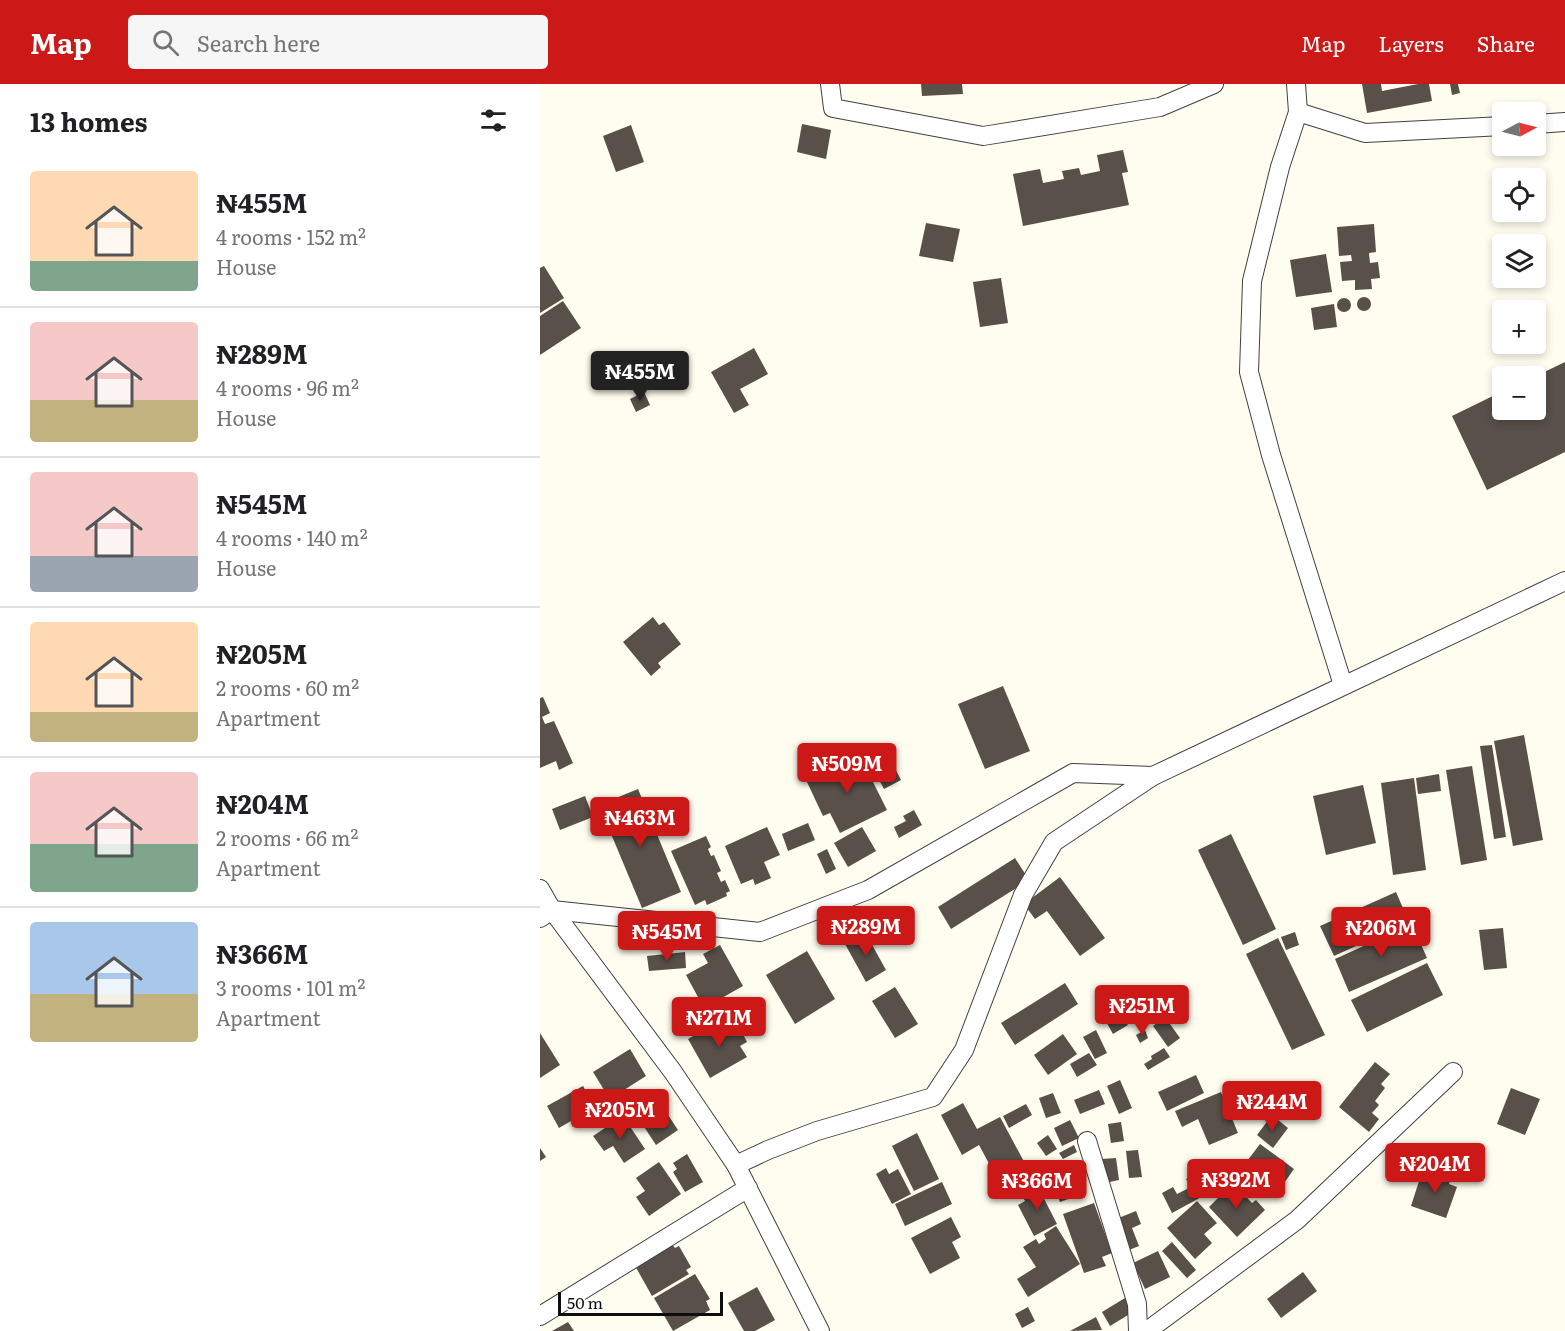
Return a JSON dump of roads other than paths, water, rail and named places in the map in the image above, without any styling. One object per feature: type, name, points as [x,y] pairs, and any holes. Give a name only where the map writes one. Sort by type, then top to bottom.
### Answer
[{"type":"street","points":[[830,84],[833,108],[983,136],[1160,106],[1214,84]]},
{"type":"street","points":[[1296,84],[1298,112],[1280,167],[1252,281],[1249,372],[1271,455],[1343,685]]},
{"type":"street","points":[[1298,112],[1365,133],[1492,127]]},
{"type":"street","points":[[1546,123],[1565,122]]},
{"type":"street","points":[[736,1165],[817,1131],[933,1097],[964,1050],[1023,895],[1054,842],[1153,776],[1565,581]]},
{"type":"street","points":[[546,914],[760,932],[868,890],[1073,773],[1153,776]]},
{"type":"street","points":[[540,889],[546,914],[673,1072],[736,1165],[820,1331]]},
{"type":"street","points":[[1147,1331],[1297,1220],[1453,1072]]},
{"type":"street","points":[[1087,1141],[1137,1304],[1138,1331]]},
{"type":"street","points":[[540,1316],[748,1188]]}]
